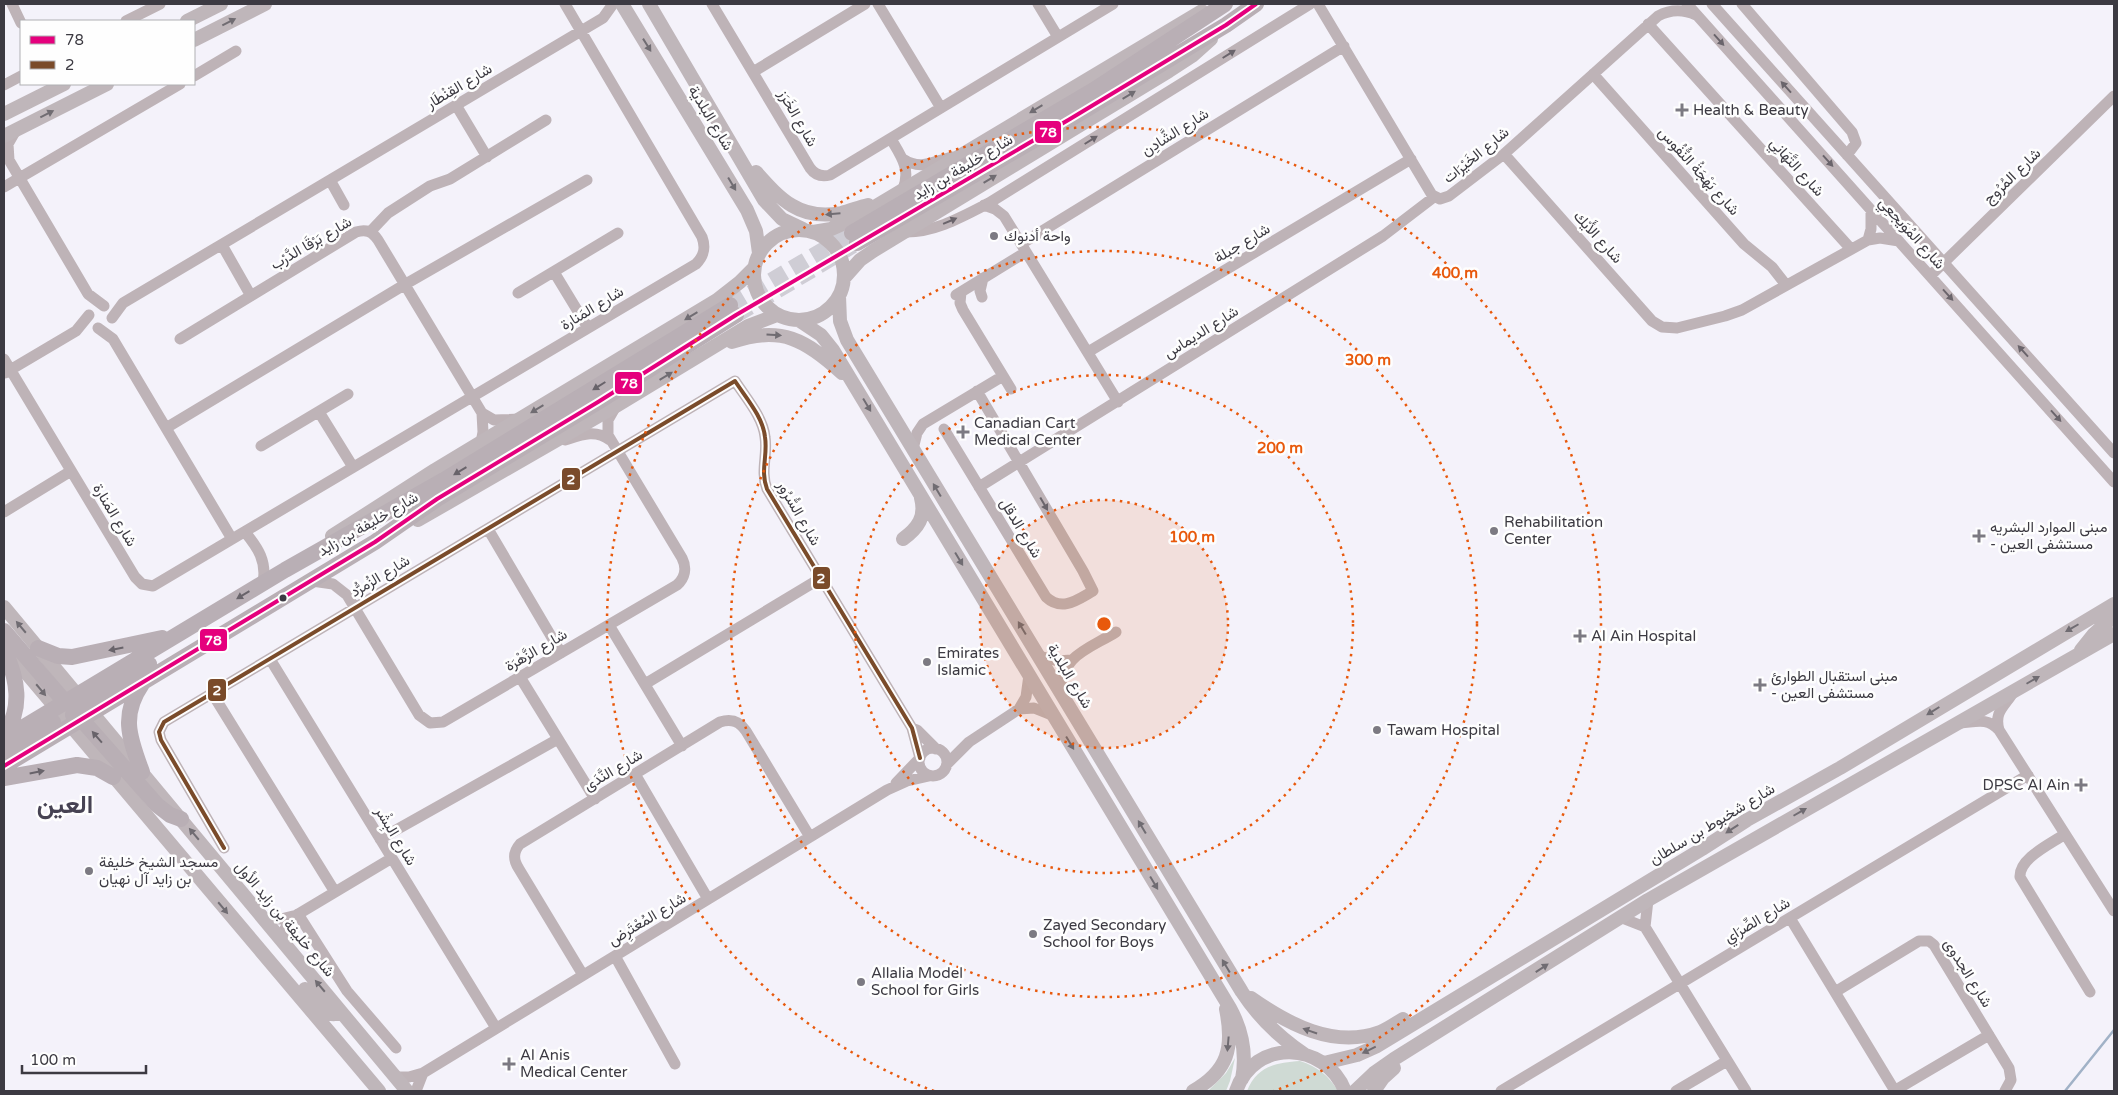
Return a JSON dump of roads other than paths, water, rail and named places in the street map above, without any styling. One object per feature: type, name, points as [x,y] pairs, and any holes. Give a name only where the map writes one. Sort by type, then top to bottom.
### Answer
[{"type":"highway","name":"شارع خليفة بن زايد","points":[[1224,4],[1176,38],[1094,90],[854,238],[1015,152],[1226,25],[1256,4]]},
{"type":"highway","name":"شارع خليفة بن زايد","points":[[4,738],[74,711],[142,684],[375,542],[437,499],[598,402],[733,310],[197,623],[74,711],[4,766]]},
{"type":"highway","points":[[4,753],[187,640],[193,634],[197,623]]},
{"type":"highway","points":[[4,630],[157,806],[170,815],[181,819]]},
{"type":"highway","points":[[38,648],[58,656],[72,657],[134,646],[180,634]]},
{"type":"highway","points":[[4,648],[14,672],[17,689],[14,717],[4,738]]},
{"type":"highway","points":[[142,684],[132,703],[128,727],[130,741],[142,772]]},
{"type":"highway","points":[[4,778],[77,765],[97,768],[113,777]]},
{"type":"main road","points":[[189,20],[221,4]]},
{"type":"main road","points":[[195,39],[265,4]]},
{"type":"main road","name":"شارع البلدية","points":[[622,4],[748,210],[756,231],[759,253]]},
{"type":"main road","name":"شارع البلدية","points":[[649,4],[770,207],[790,224],[810,231]]},
{"type":"main road","points":[[1213,4],[848,223],[831,229],[790,230],[775,236],[759,253],[754,268],[754,284],[760,299],[777,315],[800,321],[828,342],[853,383],[1235,1017],[1242,1037],[1244,1058],[1239,1085]]},
{"type":"main road","points":[[844,278],[866,256],[1181,63],[1203,47],[1226,25]]},
{"type":"main road","points":[[4,114],[62,85]]},
{"type":"main road","points":[[10,133],[105,85]]},
{"type":"main road","points":[[740,158],[782,200],[807,212],[834,214],[881,203]]},
{"type":"main road","points":[[800,321],[808,320],[824,313],[839,296],[844,278],[843,263],[837,250],[826,239],[810,231]]},
{"type":"main road","points":[[285,570],[340,530],[717,300],[754,268]]},
{"type":"main road","name":"شارع البلدية","points":[[839,296],[840,321],[847,340],[1242,992],[1256,1013],[1274,1031],[1304,1054]]},
{"type":"main road","points":[[375,542],[451,502],[616,406],[748,326],[777,315]]},
{"type":"main road","points":[[710,349],[753,336],[772,334],[792,338],[817,350],[853,383]]},
{"type":"main road","points":[[904,539],[919,526],[923,513],[920,495]]},
{"type":"main road","name":"شارع شخبوط بن سلطان","points":[[1324,1063],[1351,1057],[1377,1046],[1742,823],[1840,768],[2114,604]]},
{"type":"main road","name":"شارع خليفة بن زايد الأول","points":[[4,607],[38,648],[113,777],[379,1091]]},
{"type":"main road","points":[[2077,654],[2093,635],[2114,616]]},
{"type":"main road","points":[[1355,1091],[1374,1073],[1394,1059],[1520,982],[1648,900],[2114,634]]},
{"type":"main road","name":"شارع خليفة بن زايد الأول","points":[[4,648],[142,772],[344,1016],[395,1084],[407,1091]]},
{"type":"main road","points":[[1761,834],[1756,833],[1756,827],[1820,786],[1840,768]]},
{"type":"main road","points":[[1588,938],[1630,904],[1714,853],[1718,846],[1710,844]]},
{"type":"main road","points":[[1242,992],[1276,1015],[1310,1031],[1343,1037],[1373,1034],[1382,1032],[1570,919],[1589,916]]},
{"type":"main road","points":[[262,953],[269,954],[279,961],[327,1014],[344,1016],[351,1035],[349,1056]]},
{"type":"main road","points":[[1374,1091],[1388,1071],[1483,1011],[1520,982]]},
{"type":"main road","points":[[1193,1091],[1214,1078],[1222,1068],[1227,1056],[1229,1043],[1228,1024],[1223,996]]},
{"type":"main road","points":[[1239,1085],[1259,1062],[1270,1056],[1282,1053],[1304,1054],[1324,1063],[1340,1080],[1345,1091]]},
{"type":"main road","points":[[364,1073],[371,1069],[376,1070],[395,1084]]},
{"type":"street","points":[[12,4],[20,21]]},
{"type":"street","points":[[128,20],[160,4]]},
{"type":"street","name":"شارع المَنارة","points":[[4,359],[7,372],[71,471],[135,577],[145,586],[156,584],[245,532],[696,264],[703,255],[704,243],[565,4]]},
{"type":"street","name":"شارع القِنْطَار","points":[[105,307],[123,303],[603,18],[613,4]]},
{"type":"street","name":"شارع الخَرَز","points":[[712,4],[810,168],[815,174],[823,176],[830,175],[891,139],[1113,4]]},
{"type":"street","points":[[754,72],[866,4]]},
{"type":"street","points":[[878,4],[941,108]]},
{"type":"street","points":[[1038,4],[1058,37]]},
{"type":"street","points":[[904,232],[920,232],[932,229],[1005,194],[1310,4]]},
{"type":"street","name":"شارع الخَيْرَات","points":[[1318,4],[1434,197],[1440,199],[1446,198],[1504,154],[1658,16],[1674,10],[1686,11],[1696,15]]},
{"type":"street","name":"شارع الخَيْرَات","points":[[1658,16],[1663,4]]},
{"type":"street","name":"شارع المُوَيجعِي","points":[[1687,4],[2114,482]]},
{"type":"street","name":"شارع المُوَيجعِي","points":[[1712,4],[2114,453]]},
{"type":"street","points":[[1742,4],[1852,132],[1856,143],[1847,155]]},
{"type":"street","points":[[603,18],[614,15],[631,19]]},
{"type":"street","name":"شارع التَّهَانِي","points":[[1648,24],[1851,249]]},
{"type":"street","points":[[1759,56],[1775,43]]},
{"type":"street","name":"شارع الشَّادِن","points":[[961,292],[1023,248],[1344,46]]},
{"type":"street","points":[[195,75],[236,51]]},
{"type":"street","name":"شارع بَهْجَةُ النُّفُوس","points":[[1593,74],[1744,244],[1772,267],[1786,285]]},
{"type":"street","points":[[4,84],[20,76]]},
{"type":"street","points":[[4,187],[178,85]]},
{"type":"street","name":"شارع المُرُوج","points":[[1930,276],[2114,96]]},
{"type":"street","points":[[456,105],[487,156]]},
{"type":"street","name":"شارع بَرْقَا الدَّرْب","points":[[180,339],[356,232],[363,230],[370,232],[388,214],[430,186],[445,182],[546,120]]},
{"type":"street","points":[[10,133],[6,158],[20,178],[88,294],[111,312],[113,339]]},
{"type":"street","points":[[891,139],[903,159],[906,174],[903,189]]},
{"type":"street","name":"شارع الأَيْك","points":[[1504,154],[1652,320],[1662,327],[1677,328],[1737,312],[1786,285]]},
{"type":"street","points":[[903,159],[915,165],[925,166],[959,156]]},
{"type":"street","name":"شارع جبلة","points":[[1088,352],[1411,159]]},
{"type":"street","points":[[330,180],[344,205]]},
{"type":"street","points":[[166,428],[404,285],[587,180]]},
{"type":"street","points":[[1005,194],[1002,205],[1004,216],[1118,402]]},
{"type":"street","name":"شارع الديماس","points":[[979,487],[1383,236],[1434,197]]},
{"type":"street","points":[[984,205],[995,209],[1004,216]]},
{"type":"street","points":[[1868,240],[1872,229],[1871,210]]},
{"type":"street","points":[[370,232],[378,240],[482,413],[494,420],[521,419]]},
{"type":"street","points":[[518,293],[618,233]]},
{"type":"street","points":[[1786,285],[1868,240],[1880,238],[1899,241]]},
{"type":"street","points":[[222,245],[251,296]]},
{"type":"street","points":[[554,272],[588,328]]},
{"type":"street","points":[[983,278],[980,291],[982,297],[975,291],[961,292],[960,303],[1011,389]]},
{"type":"street","points":[[88,294],[91,322],[113,339],[232,539]]},
{"type":"street","name":"شارع القِنْطَار","points":[[112,318],[123,303]]},
{"type":"street","points":[[7,372],[76,331],[96,307],[105,307]]},
{"type":"street","points":[[76,331],[107,326],[112,318]]},
{"type":"street","points":[[913,449],[917,433],[924,424],[1003,376]]},
{"type":"street","name":"شارع الزُمرُّد","points":[[224,848],[161,740],[159,732],[164,722],[735,381]]},
{"type":"street","name":"شارع السُّرُور","points":[[735,381],[764,431],[766,444],[763,473],[766,489],[912,728],[920,759]]},
{"type":"street","points":[[978,391],[1020,462]]},
{"type":"street","points":[[261,446],[348,394]]},
{"type":"street","name":"شارع الزَّهْرَة","points":[[312,581],[329,583],[338,587],[355,608],[419,715],[430,723],[440,724],[677,585],[682,579],[685,570],[682,558],[610,440],[607,425],[610,415],[616,406]]},
{"type":"street","points":[[319,412],[353,467]]},
{"type":"street","points":[[480,443],[483,432],[482,413]]},
{"type":"street","points":[[897,422],[910,425],[924,424]]},
{"type":"street","name":"شارع الدقل","points":[[944,429],[1046,597],[1056,604],[1074,602],[1093,591],[1084,571],[1020,462]]},
{"type":"street","points":[[551,444],[592,433],[610,440]]},
{"type":"street","points":[[4,512],[71,471]]},
{"type":"street","points":[[488,529],[561,653]]},
{"type":"street","points":[[245,532],[257,546],[262,557],[265,570],[263,583]]},
{"type":"street","points":[[645,684],[820,578]]},
{"type":"street","points":[[609,625],[682,746]]},
{"type":"street","points":[[1060,692],[1061,675],[1071,660],[1116,632]]},
{"type":"street","points":[[1038,656],[1058,661],[1071,660]]},
{"type":"street","name":"شارع البِشْر","points":[[270,659],[496,1028]]},
{"type":"street","points":[[1020,709],[1026,697],[1029,675]]},
{"type":"street","points":[[520,677],[595,799]]},
{"type":"street","points":[[1999,730],[1997,719],[2000,709],[2014,691]]},
{"type":"street","points":[[212,693],[335,892]]},
{"type":"street","points":[[977,736],[926,751],[920,759],[921,770],[929,776],[940,774],[961,749],[977,736],[1020,709],[1034,708],[1054,716]]},
{"type":"street","points":[[1957,723],[1982,720],[1991,723],[1999,730],[2114,911]]},
{"type":"street","name":"شارع النَّدَى","points":[[583,975],[518,869],[514,855],[517,847],[523,842],[724,721],[733,721],[741,725],[810,837]]},
{"type":"street","name":"شارع السُّرُور","points":[[912,728],[917,730],[937,749]]},
{"type":"street","points":[[380,839],[558,739]]},
{"type":"street","points":[[937,749],[945,755],[947,764]]},
{"type":"street","name":"شارع المُعْتَرِض","points":[[887,790],[920,759]]},
{"type":"street","points":[[635,774],[708,899]]},
{"type":"street","name":"شارع الصِّرَاي","points":[[1501,1091],[2028,775]]},
{"type":"street","name":"شارع المُعْتَرِض","points":[[395,1084],[423,1073],[887,790],[908,781],[929,776]]},
{"type":"street","points":[[2066,834],[2025,861],[2020,870],[2020,877],[2090,992]]},
{"type":"street","points":[[285,944],[284,931],[287,923],[296,915],[392,858]]},
{"type":"street","points":[[1645,927],[1648,900]]},
{"type":"street","points":[[263,918],[281,919],[296,915]]},
{"type":"street","points":[[296,915],[347,991],[396,1048]]},
{"type":"street","points":[[1622,918],[1645,927],[1746,1091]]},
{"type":"street","points":[[1790,918],[1895,1091],[1989,1035]]},
{"type":"street","name":"شارع الجدوى","points":[[1835,992],[1919,941],[1929,941],[1934,945],[2011,1072],[2010,1084],[2005,1091]]},
{"type":"street","points":[[615,956],[675,1064]]},
{"type":"street","points":[[1676,1091],[1727,1061]]},
{"type":"street","points":[[416,1091],[423,1073]]},
{"type":"waterway","points":[[2065,1091],[2114,1030]]},
{"type":"tunnel","points":[[730,305],[852,233]]},
{"type":"tunnel","points":[[736,315],[857,243]]},
{"type":"place","name":"Health & Beauty","points":[[1682,110]]},
{"type":"place","name":"واحة أدنوك","points":[[994,236]]},
{"type":"place","name":"Canadian Cart Medical Center","points":[[963,432]]},
{"type":"place","name":"Rehabilitation Center","points":[[1494,531]]},
{"type":"place","name":"مبنى الموارد البشريه - مستشفى العين","points":[[1979,536]]},
{"type":"place","name":"Al Ain Hospital","points":[[1580,636]]},
{"type":"place","name":"Emirates Islamic","points":[[927,662]]},
{"type":"place","name":"مبنى استقبال الطوارئ - مستشفى العين","points":[[1760,685]]},
{"type":"place","name":"Tawam Hospital","points":[[1377,730]]},
{"type":"place","name":"DPSC Al Ain","points":[[2081,785]]},
{"type":"place","name":"مسجد الشيخ خليفة بن زايد آل نهيان","points":[[89,871]]},
{"type":"place","name":"Zayed Secondary School for Boys","points":[[1033,934]]},
{"type":"place","name":"Allalia Model School for Girls","points":[[861,982]]},
{"type":"place","name":"Al Anis Medical Center","points":[[509,1064]]},
{"type":"district","name":"العين","points":[[65,805]]}]
